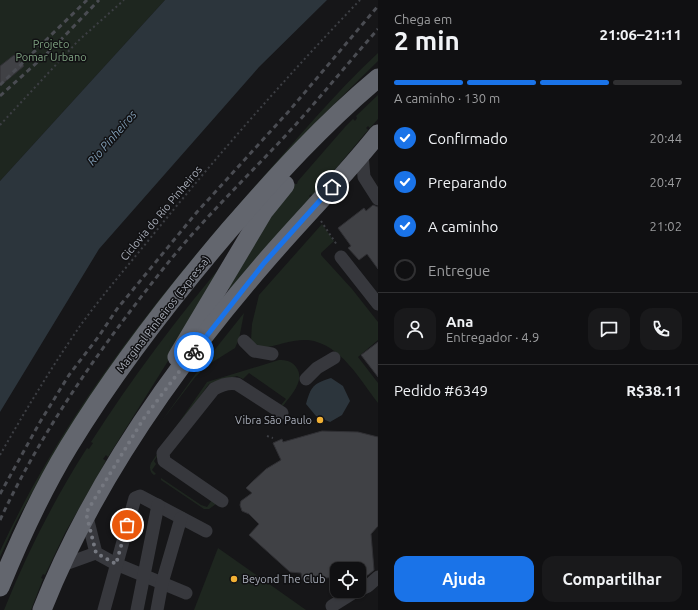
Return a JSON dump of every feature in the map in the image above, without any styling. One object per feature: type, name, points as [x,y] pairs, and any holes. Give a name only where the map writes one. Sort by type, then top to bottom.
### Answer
[{"type":"highway","name":"Marginal Pinheiros (Expressa)","points":[[0,587],[18,542],[48,484],[69,446],[104,391],[192,274],[257,199],[360,93],[378,78]]},
{"type":"highway","points":[[42,610],[60,566],[86,513],[144,418],[183,347],[264,211],[360,93]]},
{"type":"highway","points":[[144,418],[240,292],[378,134]]},
{"type":"street","points":[[362,154],[364,176],[376,199]]},
{"type":"street","points":[[341,257],[378,304]]},
{"type":"street","points":[[244,341],[254,351],[272,354]]},
{"type":"street","points":[[306,379],[317,368],[334,358]]},
{"type":"street","points":[[222,501],[164,461],[163,453],[214,389],[220,386],[230,383],[237,384],[282,413]]},
{"type":"street","points":[[104,610],[134,499],[140,496],[206,531]]},
{"type":"street","points":[[137,610],[158,505]]},
{"type":"street","points":[[86,513],[96,553],[116,564],[186,593]]},
{"type":"street","points":[[156,610],[162,583],[181,518]]},
{"type":"street","points":[[60,566],[96,553]]},
{"type":"street","points":[[366,587],[378,577]]},
{"type":"street","points":[[332,606],[345,598]]},
{"type":"path","points":[[0,125],[78,41],[124,0]]},
{"type":"path","name":"Ciclovia do Rio Pinheiros","points":[[0,455],[28,405],[81,325],[115,282],[185,195],[306,57],[360,0]]},
{"type":"path","points":[[312,209],[337,242],[341,257]]},
{"type":"path","points":[[267,436],[273,438]]},
{"type":"green space","name":"Projeto Pomar Urbano","points":[[0,0],[165,0],[0,181]]},
{"type":"green space","points":[[378,53],[378,61],[313,125],[286,154],[39,480],[15,524],[0,557],[0,551],[53,451],[114,359],[148,314],[219,228],[301,134]]},
{"type":"green space","points":[[378,95],[378,119],[370,128],[368,126],[366,128],[368,130],[313,196],[311,194],[309,196],[311,198],[231,290],[226,287],[249,248],[295,184],[297,184],[345,127],[353,119],[355,121],[357,118],[356,116]]},
{"type":"green space","points":[[322,224],[334,241],[321,253],[321,255],[352,289],[378,322],[378,340],[358,357],[378,383],[378,403],[349,364],[330,348],[320,343],[302,340],[262,348],[257,347],[251,340],[252,324],[259,295]]},
{"type":"green space","points":[[227,259],[173,353],[108,457],[106,455],[103,459],[106,461],[65,533],[45,575],[43,574],[41,578],[43,579],[31,610],[4,610],[42,527],[63,487],[87,448],[89,449],[93,443],[91,442],[156,348]]},
{"type":"green space","points":[[244,313],[239,339],[235,348],[211,363],[196,376],[161,422],[197,372]]},
{"type":"green space","points":[[279,360],[293,363],[299,372],[296,387],[283,406],[281,405],[286,399],[249,373],[243,379],[237,376],[209,384],[154,461],[156,464],[152,470],[156,474],[153,474],[150,468],[151,463],[207,382]]},
{"type":"green space","points":[[161,478],[201,505],[207,507],[212,500],[216,504],[209,509],[204,509],[161,480]]},
{"type":"green space","name":"Beyond The Club","points":[[218,548],[306,610],[194,610]]},
{"type":"water","name":"Rio Pinheiros","points":[[165,0],[327,0],[259,67],[99,249],[0,412],[0,181]]},
{"type":"water","points":[[331,378],[343,386],[350,401],[342,415],[330,422],[316,416],[306,404],[311,389],[316,384]]},
{"type":"building","points":[[14,55],[24,66],[0,86],[0,66]]},
{"type":"building","points":[[373,205],[378,207],[378,269],[367,254],[359,260],[348,248],[351,246],[338,228],[364,208],[366,211]]},
{"type":"building","points":[[378,342],[378,377],[361,355]]},
{"type":"building","points":[[322,431],[358,432],[378,437],[378,526],[371,534],[374,570],[368,575],[366,575],[366,562],[330,562],[330,578],[302,580],[301,573],[290,572],[249,535],[259,524],[249,514],[242,511],[240,505],[241,501],[252,493],[246,488],[266,469],[281,460],[273,443],[282,439],[283,442]]},
{"type":"railway","points":[[0,85],[87,0]]},
{"type":"railway","points":[[0,96],[53,48],[99,0]]},
{"type":"railway","points":[[0,494],[40,422],[69,375],[99,336],[117,309],[197,212],[289,111],[378,6]]},
{"type":"railway","points":[[0,520],[34,454],[74,390],[117,328],[140,298],[193,234],[288,133],[378,29]]},
{"type":"way so far","points":[[127,525],[116,564],[96,553],[86,513],[144,418],[194,352]]},
{"type":"place","name":"Vibra São Paulo","points":[[320,420]]},
{"type":"place","name":"Beyond The Club","points":[[234,579]]},
{"type":"route","points":[[194,352],[264,263],[332,187]]}]
